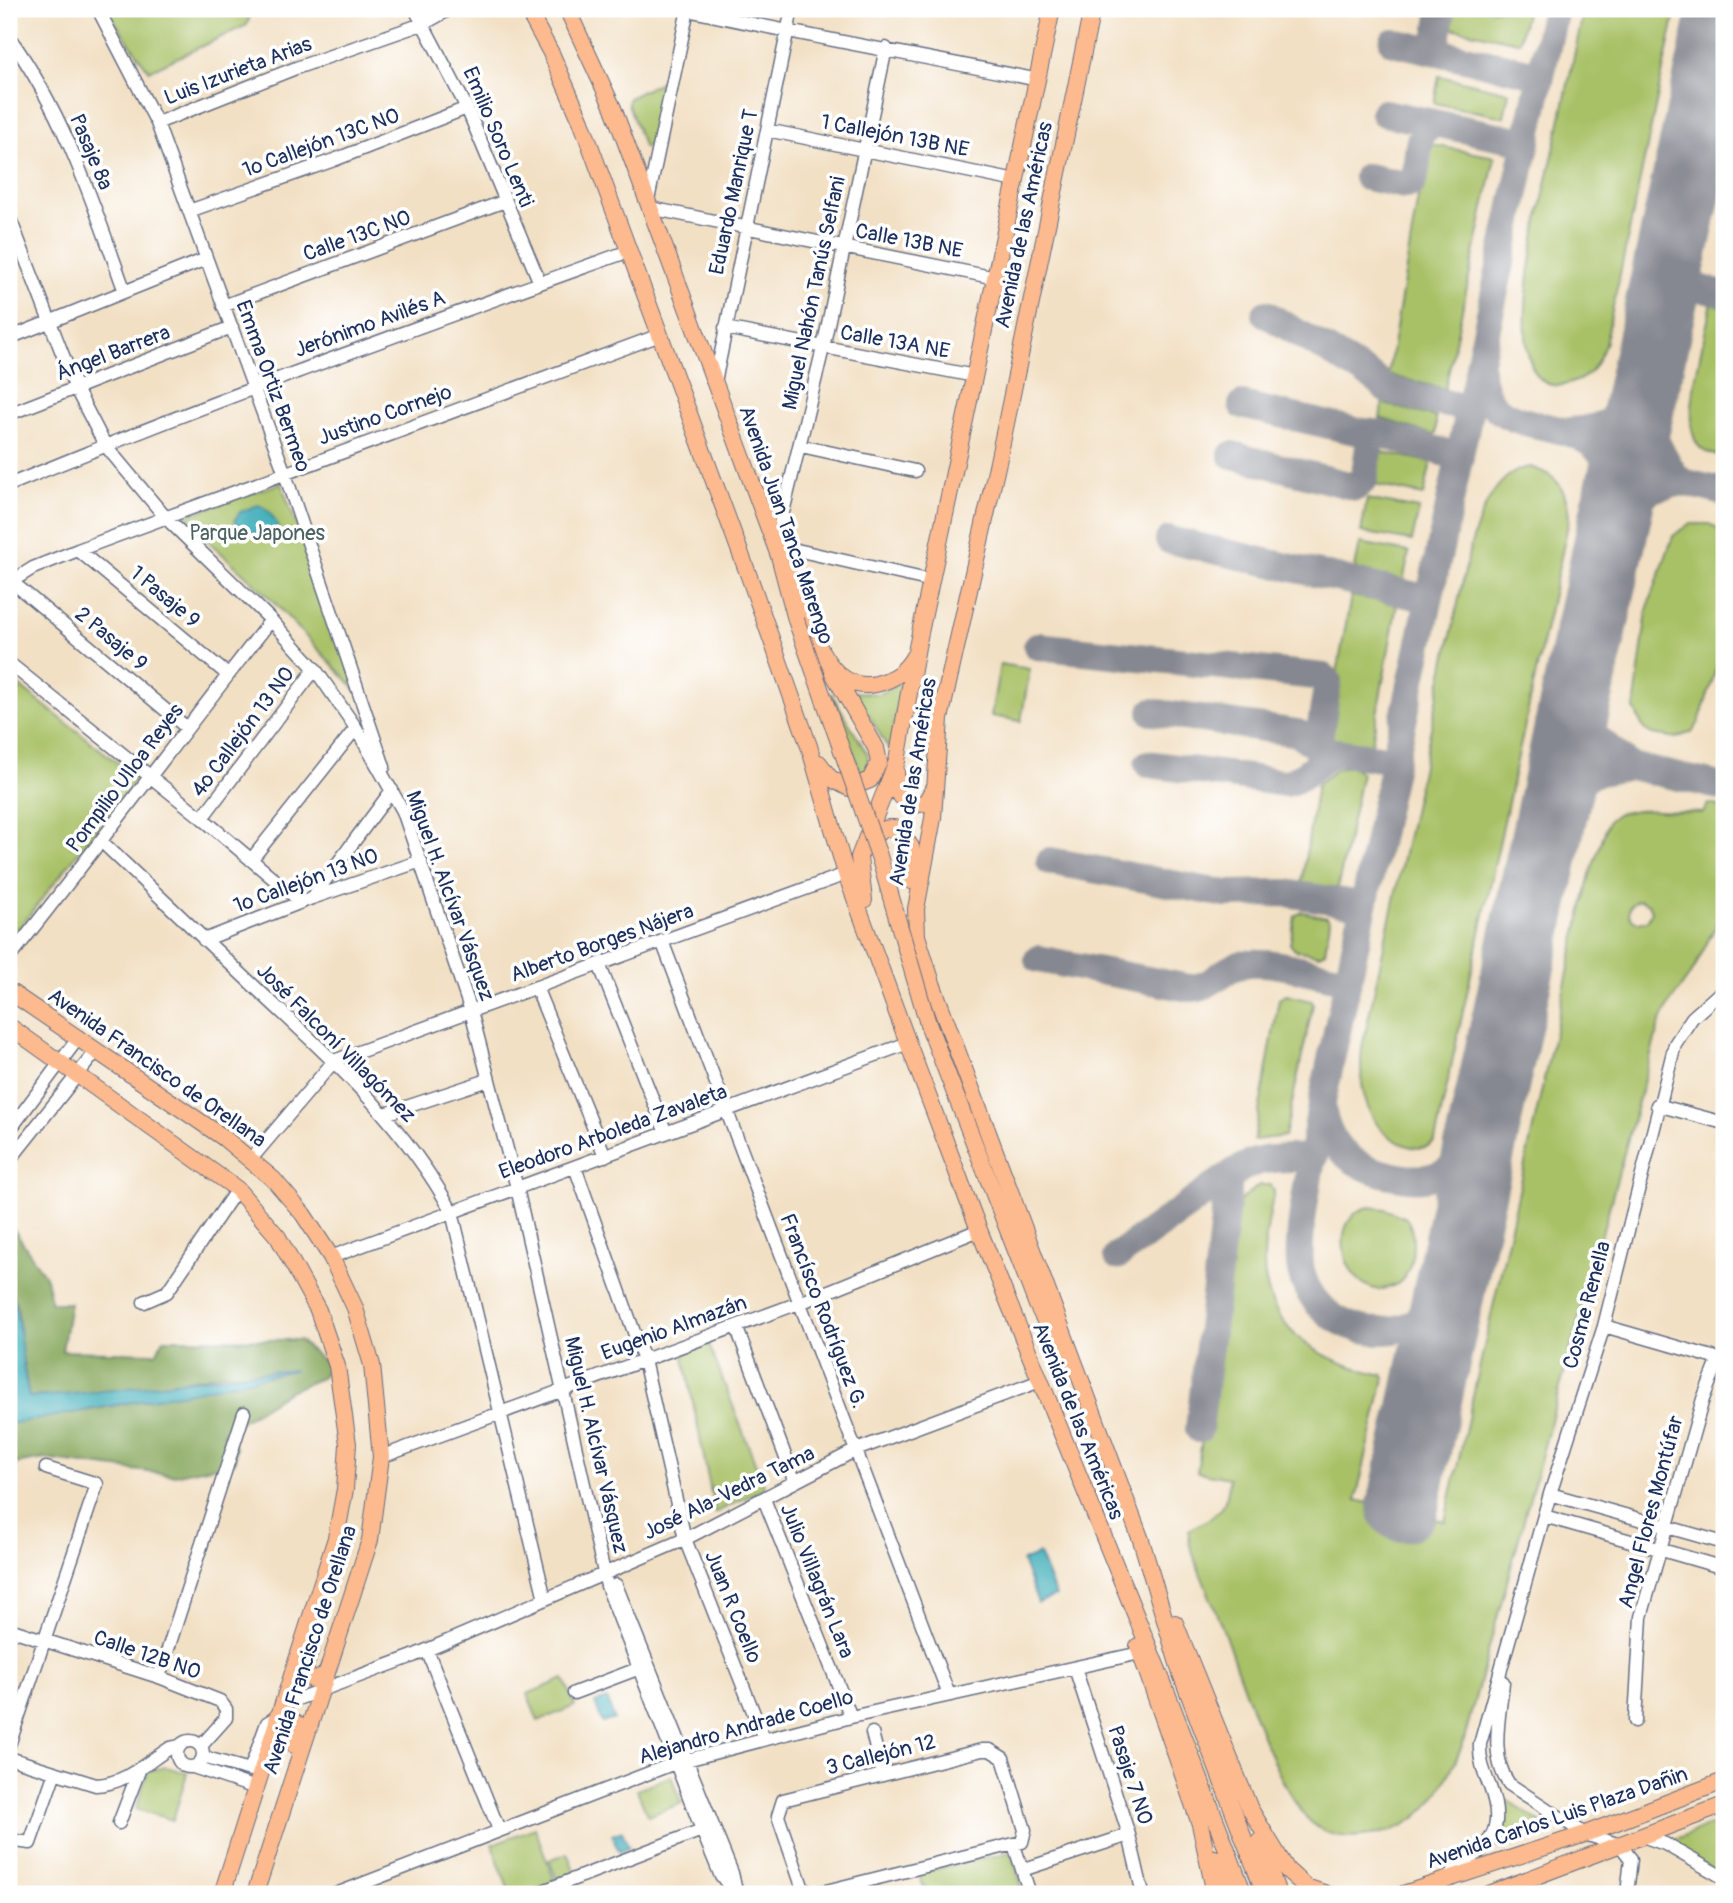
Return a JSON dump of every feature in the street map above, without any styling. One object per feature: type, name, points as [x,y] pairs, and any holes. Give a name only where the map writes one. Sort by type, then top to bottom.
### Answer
[{"type":"main road","points":[[527,9],[567,89],[629,251],[853,873]]},
{"type":"main road","name":"Avenida Juan Tanca Marengo","points":[[567,9],[604,86],[777,551],[796,621],[876,846],[928,1024]]},
{"type":"main road","name":"Avenida de las Américas","points":[[1052,9],[917,647],[897,761],[853,873],[877,961],[979,1230],[1244,1894]]},
{"type":"main road","name":"Avenida de las Américas","points":[[1091,9],[999,462],[940,719],[933,818],[916,894],[917,936],[933,986],[1149,1560],[1181,1674],[1265,1894]]},
{"type":"main road","points":[[777,551],[798,588],[825,658],[876,748],[877,769],[864,784],[844,787],[823,772],[809,746]]},
{"type":"main road","points":[[825,658],[842,679],[870,685],[889,680],[905,670],[917,647]]},
{"type":"main road","points":[[897,761],[896,786],[904,803],[920,806],[930,798],[935,786]]},
{"type":"main road","points":[[853,873],[877,833],[889,827],[904,835],[912,854],[912,910],[917,936]]},
{"type":"main road","name":"Avenida Francisco de Orellana","points":[[9,991],[79,1037],[251,1159],[303,1214],[331,1257],[355,1307],[372,1365],[381,1457],[370,1540],[255,1894]]},
{"type":"main road","name":"Avenida de las Américas","points":[[928,1024],[1037,1306],[1095,1418]]},
{"type":"main road","name":"Avenida Francisco de Orellana","points":[[9,1026],[237,1189],[278,1237],[318,1310],[337,1366],[348,1444],[345,1489],[327,1568],[222,1894]]},
{"type":"main road","points":[[973,1091],[976,1147]]},
{"type":"main road","points":[[1149,1560],[1280,1890]]},
{"type":"main road","points":[[327,1568],[328,1597],[305,1668],[308,1677],[314,1680],[327,1673]]},
{"type":"main road","points":[[1116,1573],[1140,1653],[1200,1824],[1228,1894]]},
{"type":"main road","points":[[276,1825],[278,1798],[298,1731],[292,1720],[279,1711]]},
{"type":"main road","name":"Avenida Carlos Luis Plaza Dañin","points":[[1402,1894],[1586,1834],[1724,1781]]},
{"type":"main road","name":"Avenida Carlos Luis Plaza Dañin","points":[[1489,1894],[1724,1805]]},
{"type":"main road","points":[[1250,1809],[1287,1870],[1306,1886],[1327,1894]]},
{"type":"main road","points":[[1200,1824],[1213,1890]]},
{"type":"street","name":"Emma Ortiz Bermeo","points":[[97,9],[157,124],[284,471],[391,788]]},
{"type":"street","name":"Emilio Soro Lenti","points":[[415,9],[425,23],[467,108],[540,283]]},
{"type":"street","name":"Luis Izurieta Arias","points":[[157,124],[296,68],[425,23],[450,9]]},
{"type":"street","points":[[649,204],[688,9],[788,33],[886,48],[1038,79]]},
{"type":"street","name":"Eduardo Manrique T","points":[[715,383],[792,9]]},
{"type":"street","name":"Pasaje 8a","points":[[9,37],[43,93],[77,160],[124,289]]},
{"type":"street","name":"Miguel Nahón Tanús Selfani","points":[[777,551],[845,248],[863,149],[886,48]]},
{"type":"street","name":"1º Callejón 13C NO","points":[[189,211],[334,160],[467,108]]},
{"type":"street","name":"1 Callejón 13B NE","points":[[767,131],[1016,181]]},
{"type":"street","name":"Calle 13C NO","points":[[223,306],[505,201]]},
{"type":"street","name":"Calle 13B NE","points":[[649,204],[746,227],[996,278]]},
{"type":"street","name":"Miguel H. Alcívar Vásquez","points":[[9,216],[76,388],[105,444],[166,518],[271,620],[315,669],[356,728],[391,788],[421,861],[471,1011],[517,1188],[606,1572],[607,1586],[640,1668],[732,1873],[736,1894]]},
{"type":"street","name":"Jerónimo Avilés A","points":[[9,485],[105,444],[629,251]]},
{"type":"street","points":[[9,338],[124,289],[206,259]]},
{"type":"street","name":"Ángel Barrera","points":[[9,414],[232,327]]},
{"type":"street","name":"Calle 13A NE","points":[[725,328],[975,376]]},
{"type":"street","name":"Justino Cornejo","points":[[10,582],[33,568],[284,471],[660,335]]},
{"type":"street","points":[[801,446],[915,471]]},
{"type":"street","name":"1 Pasaje 9","points":[[78,550],[229,675]]},
{"type":"street","points":[[777,551],[932,581]]},
{"type":"street","name":"2 Pasaje 9","points":[[10,582],[187,727]]},
{"type":"street","name":"Pompilio Ulloa Reyes","points":[[9,958],[102,842],[149,775],[271,620]]},
{"type":"street","points":[[9,663],[202,818],[250,860],[306,900],[391,788]]},
{"type":"street","name":"4º Callejón 13 NO","points":[[202,818],[315,669]]},
{"type":"street","points":[[250,860],[356,728]]},
{"type":"street","name":"José Falconí Villagómez","points":[[102,842],[334,1061],[385,1114],[433,1178],[452,1212],[545,1599]]},
{"type":"street","name":"1º Callejón 13 NO","points":[[204,940],[306,900],[421,861]]},
{"type":"street","name":"Alberto Borges Nájera","points":[[251,1159],[334,1061],[853,873]]},
{"type":"street","name":"Francísco Rodríguez G.","points":[[662,941],[949,1695]]},
{"type":"street","points":[[599,964],[666,1133]]},
{"type":"street","points":[[536,987],[605,1156]]},
{"type":"street","name":"Cosme Renella","points":[[1443,1880],[1482,1849],[1495,1833],[1495,1804],[1481,1764],[1480,1749],[1507,1645],[1550,1494],[1604,1326],[1657,1105],[1682,1032],[1724,989]]},
{"type":"street","points":[[9,1131],[79,1037]]},
{"type":"street","name":"Eleodoro Arboleda Zavaleta","points":[[331,1257],[908,1042]]},
{"type":"street","points":[[9,1161],[97,1050]]},
{"type":"street","points":[[385,1114],[488,1080]]},
{"type":"street","points":[[1657,1105],[1724,1124]]},
{"type":"street","name":"Juan R Coello","points":[[575,1167],[644,1360],[685,1539],[764,1739]]},
{"type":"street","points":[[144,1302],[167,1292],[237,1189]]},
{"type":"street","name":"Eugenio Almazán","points":[[381,1457],[799,1303],[979,1230]]},
{"type":"street","name":"Julio Villagrán Lara","points":[[736,1326],[796,1482]]},
{"type":"street","points":[[1604,1326],[1721,1358]]},
{"type":"street","name":"Angel Flores Montúfar","points":[[1635,1721],[1641,1617],[1703,1399],[1721,1358]]},
{"type":"street","name":"José Ala-Vedra Tama","points":[[279,1711],[685,1539],[856,1450],[1040,1381]]},
{"type":"street","points":[[159,1677],[244,1413]]},
{"type":"street","points":[[9,1745],[97,1484],[46,1468]]},
{"type":"street","points":[[1550,1494],[1724,1543]]},
{"type":"street","name":"Julio Villagrán Lara","points":[[764,1499],[850,1717]]},
{"type":"street","points":[[1544,1516],[1724,1568]]},
{"type":"street","name":"Miguel H. Alcívar Vásquez","points":[[606,1572],[614,1581],[681,1761],[702,1830],[720,1874],[736,1894]]},
{"type":"street","name":"Calle 12B NO","points":[[9,1629],[159,1677],[220,1701],[226,1709],[226,1718],[202,1752]]},
{"type":"street","name":"Cosme Renella","points":[[1507,1645],[1498,1738],[1503,1775],[1509,1784],[1586,1834],[1620,1844]]},
{"type":"street","points":[[427,1650],[499,1830]]},
{"type":"street","name":"Alejandro Andrade Coello","points":[[336,1894],[681,1761],[850,1717],[1140,1653]]},
{"type":"street","points":[[574,1693],[640,1668]]},
{"type":"street","name":"Pasaje 7 NO","points":[[1075,1668],[1129,1835],[1143,1894]]},
{"type":"street","points":[[9,1758],[96,1785],[119,1782],[170,1748],[191,1740],[202,1752],[250,1770],[267,1723],[279,1711]]},
{"type":"street","points":[[872,1733],[883,1775]]},
{"type":"street","points":[[179,1746],[179,1762]]},
{"type":"street","name":"3 Callejón 12","points":[[990,1750],[1003,1758],[1026,1830],[1022,1842],[814,1894],[803,1889],[778,1816],[783,1800],[883,1775],[990,1750]]},
{"type":"street","points":[[193,1767],[202,1752]]},
{"type":"street","points":[[145,1766],[179,1762],[256,1788]]},
{"type":"street","points":[[119,1823],[145,1766]]},
{"type":"street","points":[[9,1840],[30,1843],[55,1772]]},
{"type":"street","points":[[535,1894],[702,1830]]},
{"type":"street","points":[[1022,1870],[1129,1835]]},
{"type":"street","points":[[1642,1836],[1665,1844],[1724,1878]]},
{"type":"street","points":[[1620,1844],[1631,1859],[1627,1894]]},
{"type":"street","points":[[1014,1845],[1030,1894]]},
{"type":"green space","points":[[106,9],[252,9],[247,25],[149,71]]},
{"type":"green space","points":[[1449,9],[1527,9],[1519,42],[1446,27]]},
{"type":"green space","points":[[1584,9],[1676,9],[1605,345],[1595,366],[1587,375],[1576,381],[1548,384],[1532,366],[1526,333],[1527,292],[1541,205]]},
{"type":"green space","points":[[1439,76],[1509,92],[1504,117],[1434,103]]},
{"type":"green space","points":[[668,78],[656,140],[644,148],[628,104],[629,98]]},
{"type":"green space","points":[[1427,144],[1495,157],[1445,389],[1388,375]]},
{"type":"green space","points":[[1712,302],[1724,305],[1724,456],[1704,451],[1696,442],[1692,430],[1693,394]]},
{"type":"green space","points":[[1383,401],[1387,405],[1436,417],[1436,433],[1433,435],[1380,418]]},
{"type":"green space","points":[[1377,451],[1431,462],[1424,495],[1370,484]]},
{"type":"green space","points":[[1530,467],[1548,475],[1560,486],[1567,501],[1569,520],[1435,1141],[1425,1147],[1413,1147],[1392,1138],[1381,1129],[1373,1117],[1363,1091],[1362,1048],[1469,552],[1489,499],[1506,478]]},
{"type":"green space","name":"Parque Japones","points":[[281,483],[360,694],[268,596],[182,517]]},
{"type":"green space","points":[[1367,499],[1419,509],[1412,541],[1361,532]]},
{"type":"green space","points":[[1689,524],[1710,524],[1724,533],[1724,644],[1699,722],[1693,731],[1677,738],[1652,734],[1644,729],[1634,709],[1647,610],[1673,536]]},
{"type":"green space","points":[[1360,543],[1409,552],[1403,582],[1354,573]]},
{"type":"green space","points":[[1351,596],[1397,604],[1370,753],[1324,745]]},
{"type":"green space","points":[[1000,664],[1030,669],[1021,721],[991,716]]},
{"type":"green space","points":[[9,678],[137,778],[12,937],[9,935]]},
{"type":"green space","points":[[903,683],[889,750],[855,692],[878,694]]},
{"type":"green space","points":[[831,693],[868,755],[867,769],[862,776]]},
{"type":"green space","points":[[1351,766],[1362,773],[1337,891],[1301,886],[1317,784],[1337,769]]},
{"type":"green space","points":[[1708,804],[1724,807],[1724,909],[1694,969],[1668,1006],[1659,1025],[1463,1743],[1442,1786],[1423,1811],[1411,1821],[1373,1835],[1345,1837],[1328,1833],[1312,1823],[1299,1808],[1273,1760],[1189,1542],[1189,1530],[1219,1511],[1228,1489],[1229,1478],[1197,1472],[1239,1202],[1259,1185],[1271,1185],[1274,1191],[1264,1262],[1267,1287],[1286,1326],[1319,1352],[1339,1362],[1383,1375],[1356,1500],[1445,1521],[1590,874],[1609,820],[1617,814],[1637,810],[1703,813]],"holes":[[[1640,900],[1649,904],[1652,911],[1647,921],[1639,923],[1630,917],[1629,908],[1634,902]]]},
{"type":"green space","points":[[1302,912],[1327,917],[1330,921],[1325,952],[1319,955],[1295,950],[1290,944],[1295,916]]},
{"type":"green space","points":[[1286,995],[1312,1001],[1313,1004],[1285,1136],[1254,1140],[1279,999]]},
{"type":"green space","points":[[1370,1207],[1385,1209],[1406,1218],[1413,1241],[1409,1268],[1405,1276],[1395,1285],[1379,1290],[1365,1285],[1354,1275],[1344,1248],[1344,1234],[1349,1222],[1357,1212]]},
{"type":"green space","points":[[9,1222],[46,1278],[51,1303],[70,1303],[62,1351],[156,1353],[164,1339],[299,1340],[329,1366],[321,1378],[289,1391],[223,1433],[236,1447],[235,1462],[173,1475],[44,1459],[9,1465],[9,1424],[196,1391],[289,1371],[222,1374],[112,1393],[29,1397],[18,1311],[9,1282]]},
{"type":"green space","points":[[708,1342],[765,1488],[715,1513],[683,1352]]},
{"type":"green space","points":[[564,1679],[575,1706],[538,1721],[527,1694]]},
{"type":"green space","points":[[166,1767],[187,1773],[173,1820],[136,1809],[148,1771]]},
{"type":"green space","points":[[671,1776],[682,1803],[648,1816],[637,1790]]},
{"type":"green space","points":[[1504,1798],[1546,1826],[1546,1833],[1505,1849],[1498,1848],[1505,1821]]},
{"type":"green space","points":[[1724,1820],[1724,1877],[1665,1843]]},
{"type":"green space","points":[[535,1828],[559,1894],[510,1894],[492,1844]]},
{"type":"green space","points":[[1011,1852],[1024,1894],[926,1894],[919,1873]]},
{"type":"green space","points":[[567,1853],[576,1875],[558,1882],[549,1860]]},
{"type":"water","points":[[258,505],[267,510],[274,519],[279,539],[261,532],[249,534],[237,526],[235,520],[240,512]]},
{"type":"water","points":[[9,1282],[29,1397],[295,1370],[196,1391],[9,1424]]},
{"type":"water","points":[[1039,1554],[1056,1596],[1038,1603],[1022,1561]]},
{"type":"water","points":[[607,1699],[614,1719],[602,1723],[595,1703]]},
{"type":"water","points":[[622,1831],[629,1848],[619,1852],[612,1835]]},
{"type":"taxiway","points":[[1442,9],[1437,41],[1440,50],[1446,54]]},
{"type":"taxiway","points":[[1487,1118],[1472,1147],[1455,1165],[1434,1176],[1405,1178],[1363,1166],[1342,1151],[1328,1130],[1322,1102],[1555,9]]},
{"type":"taxiway","points":[[1393,42],[1541,75]]},
{"type":"taxiway","points":[[1384,113],[1527,142]]},
{"type":"taxiway","points":[[1367,177],[1405,185],[1412,183],[1420,139],[1429,126],[1437,124]]},
{"type":"taxiway","points":[[1666,280],[1724,294]]},
{"type":"taxiway","points":[[1266,314],[1374,378],[1387,390],[1470,409]]},
{"type":"taxiway","points":[[1481,370],[1488,398],[1504,414],[1575,435],[1597,448],[1612,472],[1617,510]]},
{"type":"taxiway","points":[[1570,431],[1596,427],[1616,417],[1633,400],[1645,377]]},
{"type":"taxiway","points":[[1242,405],[1355,431],[1382,434],[1460,457]]},
{"type":"taxiway","points":[[1638,410],[1675,476],[1683,482],[1724,492]]},
{"type":"taxiway","points":[[1232,455],[1356,487],[1364,480],[1370,440],[1380,433]]},
{"type":"taxiway","points":[[1617,510],[1655,488],[1683,482]]},
{"type":"taxiway","points":[[1169,540],[1429,599]]},
{"type":"taxiway","points":[[1037,646],[1324,677],[1328,681],[1319,739],[1325,750]]},
{"type":"taxiway","points":[[1576,700],[1597,738],[1630,766]]},
{"type":"taxiway","points":[[1152,712],[1298,733],[1321,750],[1394,760]]},
{"type":"taxiway","points":[[1148,764],[1285,783],[1299,778],[1338,752]]},
{"type":"taxiway","points":[[1556,794],[1595,773],[1630,766],[1724,787]]},
{"type":"taxiway","points":[[1050,861],[1226,894],[1286,893],[1362,905]]},
{"type":"taxiway","points":[[1038,959],[1189,988],[1211,982],[1236,966],[1254,963],[1280,965],[1347,980]]},
{"type":"taxiway","points":[[1320,1111],[1300,1238],[1301,1271],[1307,1289],[1318,1304],[1348,1325],[1384,1331],[1403,1328],[1420,1320],[1435,1307],[1452,1278]]},
{"type":"taxiway","points":[[1199,1429],[1229,1180],[1237,1172],[1256,1162],[1314,1157]]},
{"type":"taxiway","points":[[1117,1256],[1237,1170]]},
{"type":"runway","points":[[1403,1506],[1724,10]]}]
